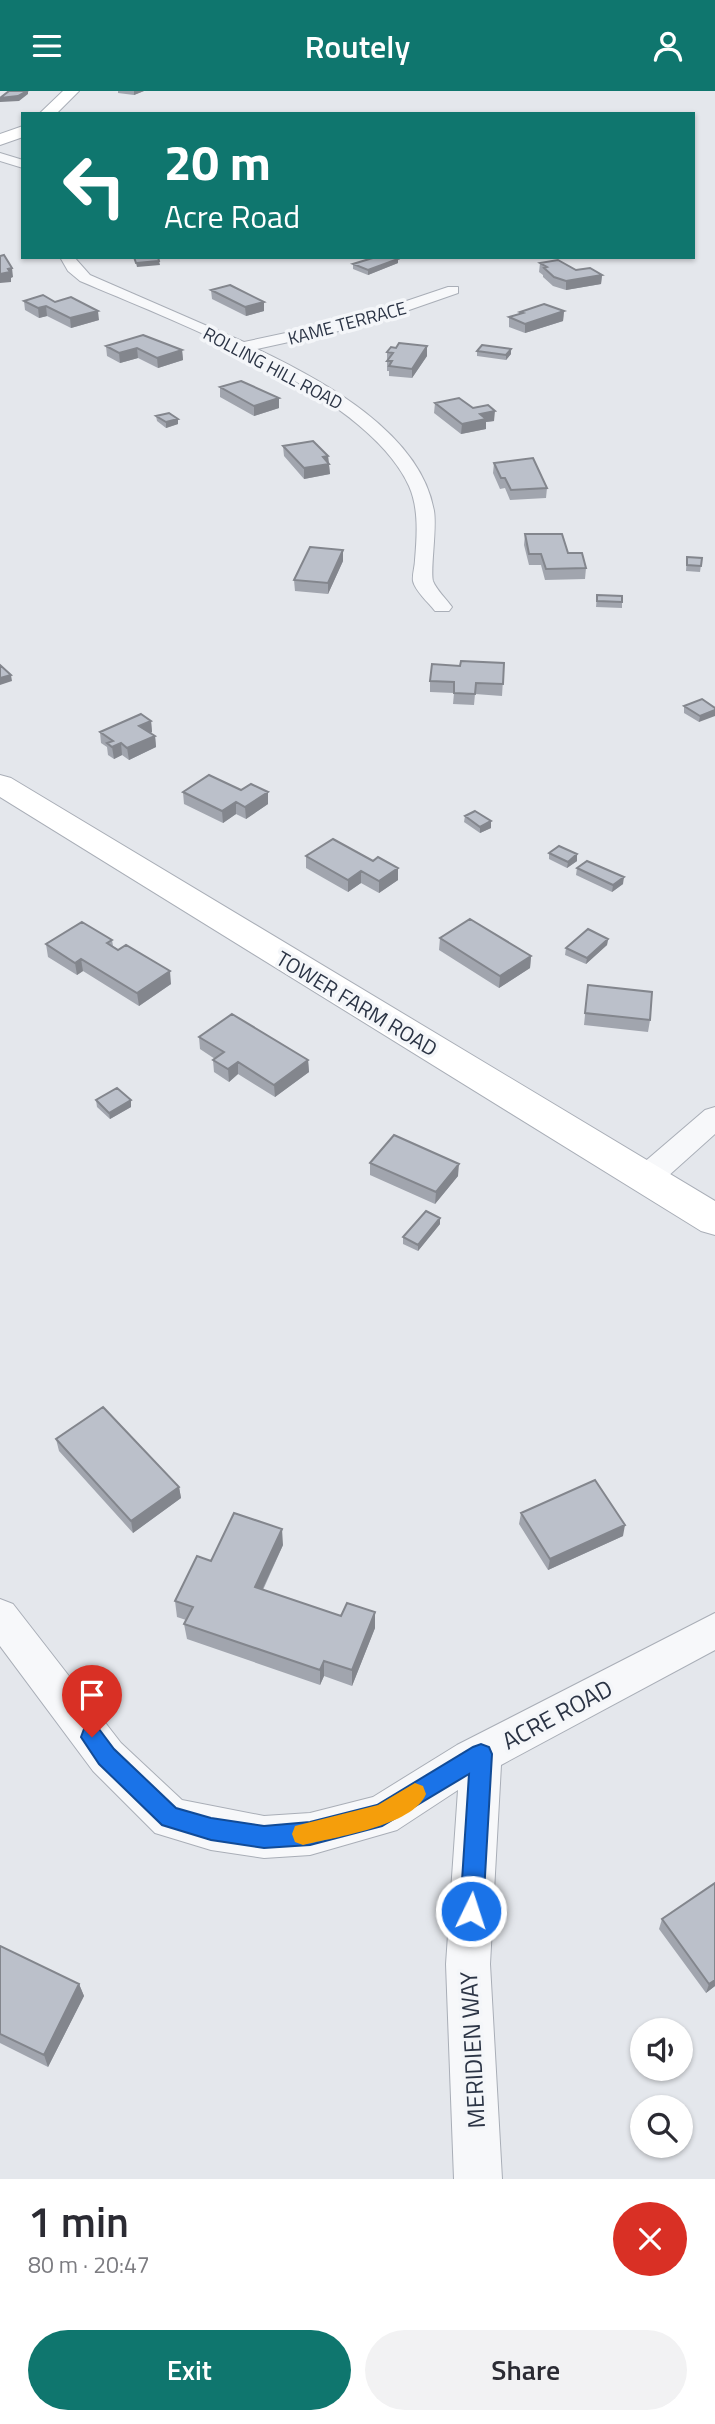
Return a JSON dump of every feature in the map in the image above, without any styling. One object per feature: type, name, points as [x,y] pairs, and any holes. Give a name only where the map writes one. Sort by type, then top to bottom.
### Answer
[{"type":"street","points":[[49,112],[72,91]]},
{"type":"street","points":[[0,140],[21,132]]},
{"type":"street","points":[[0,157],[21,163]]},
{"type":"street","name":"ROLLING HILL ROAD","points":[[68,259],[73,268],[85,278],[239,348],[338,399],[369,423],[398,453],[418,485],[428,524],[423,581],[442,607]]},
{"type":"street","name":"KAME TERRACE","points":[[239,348],[360,322],[453,291]]},
{"type":"street","name":"TOWER FARM ROAD","points":[[0,784],[715,1220]]},
{"type":"street","points":[[646,1178],[715,1117]]},
{"type":"street","name":"ACRE ROAD","points":[[0,1615],[107,1757],[170,1818],[211,1829],[264,1837],[310,1833],[382,1815],[481,1754],[715,1630]]},
{"type":"street","name":"MERIDIEN WAY","points":[[478,2179],[468,1964],[481,1754]]},
{"type":"building","points":[[9,91],[27,91],[18,96],[0,98]]},
{"type":"building","points":[[4,255],[12,268],[8,269],[10,272],[0,274],[0,256]]},
{"type":"building","points":[[135,259],[159,261],[136,263]]},
{"type":"building","points":[[369,259],[398,259],[368,270],[353,264]]},
{"type":"building","points":[[558,260],[576,270],[590,268],[602,275],[566,281],[554,277],[544,268],[547,267],[540,263]]},
{"type":"building","points":[[230,285],[264,302],[245,307],[211,290]]},
{"type":"building","points":[[43,295],[55,302],[71,297],[98,311],[70,318],[46,306],[38,308],[24,301]]},
{"type":"building","points":[[544,304],[564,311],[525,324],[509,317],[523,313],[520,312]]},
{"type":"building","points":[[143,335],[182,350],[157,358],[137,348],[119,353],[106,346]]},
{"type":"building","points":[[399,343],[427,346],[412,369],[389,366],[392,361],[387,361],[393,353],[387,352],[391,347],[396,348]]},
{"type":"building","points":[[482,345],[511,349],[506,355],[477,351]]},
{"type":"building","points":[[241,381],[279,398],[254,406],[220,387]]},
{"type":"building","points":[[459,398],[473,408],[488,405],[495,411],[480,414],[486,419],[462,424],[435,403]]},
{"type":"building","points":[[169,413],[178,419],[166,422],[156,416]]},
{"type":"building","points":[[313,441],[328,456],[323,457],[329,464],[304,468],[283,446]]},
{"type":"building","points":[[533,458],[547,488],[511,490],[494,463]]},
{"type":"building","points":[[525,534],[562,534],[568,553],[582,553],[586,568],[546,569],[541,554],[529,554]]},
{"type":"building","points":[[310,547],[343,550],[328,583],[294,580]]},
{"type":"building","points":[[687,557],[702,558],[701,566],[687,565]]},
{"type":"building","points":[[597,595],[622,596],[622,602],[597,601]]},
{"type":"building","points":[[461,661],[504,663],[503,684],[476,683],[475,694],[454,693],[454,682],[430,681],[432,664],[460,666]]},
{"type":"building","points":[[0,665],[11,675],[0,678]]},
{"type":"building","points":[[702,699],[715,710],[700,716],[684,706]]},
{"type":"building","points":[[141,714],[151,721],[139,726],[155,736],[127,748],[121,743],[112,747],[107,743],[113,741],[100,732]]},
{"type":"building","points":[[209,775],[241,790],[251,784],[268,792],[245,807],[236,802],[222,811],[183,792]]},
{"type":"building","points":[[475,811],[491,821],[480,827],[465,816]]},
{"type":"building","points":[[333,839],[373,861],[378,857],[398,868],[379,881],[361,871],[348,880],[306,856]]},
{"type":"building","points":[[559,846],[577,854],[568,862],[549,853]]},
{"type":"building","points":[[587,861],[624,877],[613,885],[577,868]]},
{"type":"building","points":[[470,919],[531,956],[500,976],[440,938]]},
{"type":"building","points":[[82,922],[112,940],[107,943],[118,950],[126,945],[170,971],[137,993],[81,959],[75,963],[46,944]]},
{"type":"building","points":[[588,929],[608,939],[587,958],[566,948]]},
{"type":"building","points":[[588,985],[652,992],[650,1020],[585,1013]]},
{"type":"building","points":[[232,1014],[308,1060],[274,1085],[238,1062],[228,1069],[213,1060],[224,1052],[199,1037]]},
{"type":"building","points":[[117,1088],[131,1100],[109,1113],[96,1100]]},
{"type":"building","points":[[394,1135],[459,1164],[436,1192],[370,1163]]},
{"type":"building","points":[[426,1211],[440,1218],[418,1245],[403,1237]]},
{"type":"building","points":[[103,1407],[179,1487],[131,1521],[56,1439]]},
{"type":"building","points":[[595,1480],[625,1525],[550,1559],[521,1513]]},
{"type":"building","points":[[234,1513],[282,1529],[255,1587],[341,1616],[347,1603],[375,1612],[352,1670],[324,1661],[320,1670],[184,1624],[193,1607],[175,1601],[197,1556],[211,1561]]},
{"type":"building","points":[[715,1883],[715,1980],[709,1984],[662,1919]]},
{"type":"building","points":[[0,1946],[79,1984],[44,2055],[0,2034]]},
{"type":"slow traffic","points":[[303,1834],[382,1815],[415,1794]]},
{"type":"route","points":[[92,1737],[107,1757],[170,1818],[211,1829],[264,1837],[310,1833],[382,1815],[481,1754],[471,1911]]}]
